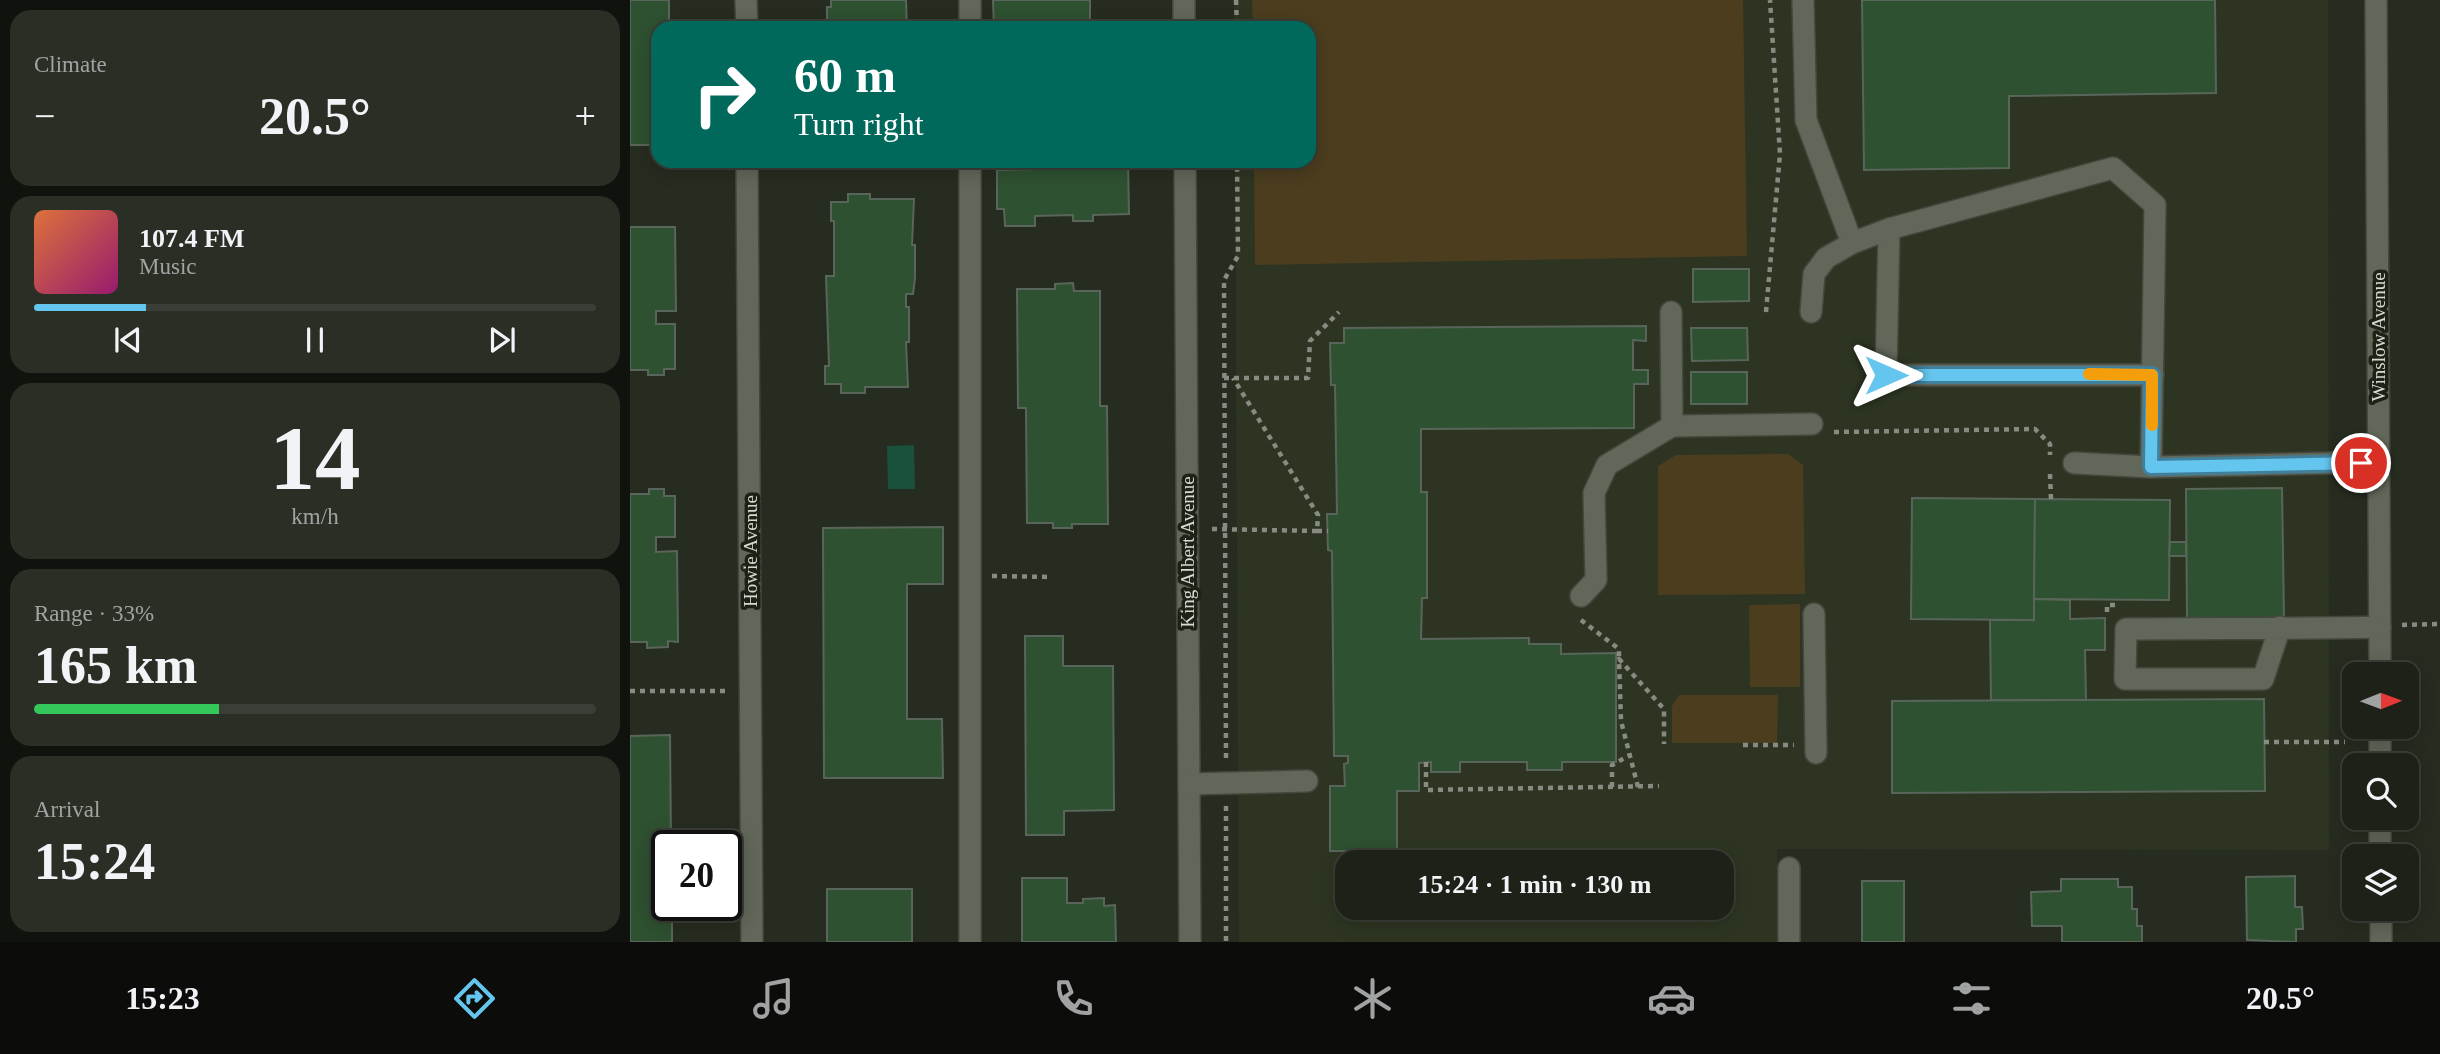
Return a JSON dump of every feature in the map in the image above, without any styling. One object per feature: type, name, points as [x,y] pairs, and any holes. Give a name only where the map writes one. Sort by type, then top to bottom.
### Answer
[{"type":"street","points":[[747,0],[747,21]]},
{"type":"street","points":[[970,0],[970,21]]},
{"type":"street","points":[[1184,0],[1184,21]]},
{"type":"street","points":[[1803,0],[1806,120],[1852,243]]},
{"type":"street","name":"Winslow Avenue","points":[[2376,0],[2380,662]]},
{"type":"street","name":"Howie Avenue","points":[[747,168],[752,942]]},
{"type":"street","points":[[970,168],[970,942]]},
{"type":"street","name":"King Albert Avenue","points":[[1185,168],[1190,942]]},
{"type":"street","points":[[1811,312],[1814,274],[1826,258],[1852,243],[1889,229],[2113,168],[2155,205],[2151,467]]},
{"type":"street","points":[[1889,229],[1886,375],[2152,375]]},
{"type":"street","points":[[1671,312],[1672,426]]},
{"type":"street","points":[[1581,596],[1596,580],[1594,493],[1607,465],[1672,426],[1819,428]]},
{"type":"street","points":[[2074,463],[2151,467],[2379,462]]},
{"type":"street","points":[[1814,614],[1816,753]]},
{"type":"street","points":[[2280,627],[2263,679],[2125,679],[2126,629],[2280,627],[2380,626]]},
{"type":"street","points":[[1189,784],[1307,780]]},
{"type":"street","points":[[1789,868],[1789,942]]},
{"type":"street","points":[[2381,921],[2381,942]]},
{"type":"path","points":[[1237,0],[1237,21]]},
{"type":"path","points":[[1766,312],[1780,154],[1770,0]]},
{"type":"path","points":[[1226,942],[1224,279],[1238,256],[1237,168]]},
{"type":"path","points":[[1224,378],[1308,378],[1310,341],[1339,312]]},
{"type":"path","points":[[1233,378],[1318,515],[1317,531]]},
{"type":"path","points":[[1819,428],[2035,429],[2050,444],[2050,458]]},
{"type":"path","points":[[2050,471],[2051,499]]},
{"type":"path","points":[[1203,529],[1328,531]]},
{"type":"path","points":[[970,575],[1052,577]]},
{"type":"path","points":[[2380,626],[2440,624]]},
{"type":"path","points":[[1638,787],[1620,721],[1619,659],[1664,709],[1664,744]]},
{"type":"path","points":[[630,691],[750,691]]},
{"type":"path","points":[[2264,742],[2345,742]]},
{"type":"path","points":[[1744,745],[1787,745]]},
{"type":"path","points":[[1612,787],[1612,765],[1630,755]]},
{"type":"path","points":[[1426,762],[1426,790],[1659,786]]},
{"type":"shaded area","points":[[1234,0],[2328,0],[2329,850],[1777,849],[1778,942],[1239,942],[1235,168],[1316,168],[1316,21],[1234,21]]},
{"type":"shaded area","points":[[1252,0],[1743,0],[1747,256],[1255,265],[1254,168],[1316,168],[1316,21],[1253,21]]},
{"type":"shaded area","points":[[914,445],[915,489],[888,489],[887,446]]},
{"type":"shaded area","points":[[1788,454],[1803,465],[1805,594],[1658,595],[1658,466],[1676,455]]},
{"type":"shaded area","points":[[1800,604],[1800,687],[1750,687],[1749,605]]},
{"type":"shaded area","points":[[1679,695],[1778,695],[1777,743],[1672,743],[1672,706]]},
{"type":"building","points":[[630,0],[669,0],[669,21],[651,21],[651,145],[630,145]]},
{"type":"building","points":[[831,0],[906,0],[907,21],[827,21],[827,7],[831,7]]},
{"type":"building","points":[[993,0],[1090,0],[1090,21],[994,21]]},
{"type":"building","points":[[1862,0],[2215,0],[2216,93],[2009,96],[2009,168],[1864,170]]},
{"type":"building","points":[[1128,168],[1129,214],[1093,215],[1093,221],[1073,221],[1073,215],[1035,216],[1035,226],[1005,226],[1004,209],[997,209],[997,170]]},
{"type":"building","points":[[848,194],[870,194],[870,199],[914,199],[912,245],[915,245],[915,278],[913,294],[906,294],[906,307],[909,307],[909,342],[906,342],[908,387],[865,387],[865,393],[841,393],[841,384],[825,384],[825,366],[829,366],[826,276],[834,276],[834,221],[831,221],[831,202],[848,202]]},
{"type":"building","points":[[630,227],[675,227],[676,311],[656,311],[656,324],[675,324],[675,369],[664,369],[664,375],[648,375],[648,370],[630,370]]},
{"type":"building","points":[[1693,269],[1749,269],[1749,301],[1693,302]]},
{"type":"building","points":[[1073,283],[1074,291],[1100,291],[1100,406],[1107,406],[1108,524],[1072,524],[1072,528],[1053,528],[1053,523],[1027,523],[1026,408],[1018,408],[1017,289],[1055,289],[1055,284]]},
{"type":"building","points":[[1646,326],[1646,341],[1633,340],[1633,370],[1648,370],[1648,384],[1634,384],[1634,428],[1421,429],[1421,492],[1427,492],[1427,598],[1422,598],[1421,639],[1529,638],[1529,644],[1561,644],[1561,654],[1616,653],[1616,762],[1562,762],[1562,770],[1527,770],[1527,762],[1460,762],[1460,772],[1431,772],[1431,762],[1419,763],[1419,791],[1397,791],[1397,850],[1330,851],[1330,786],[1345,786],[1344,764],[1348,763],[1348,756],[1334,756],[1332,551],[1328,550],[1327,514],[1337,514],[1335,385],[1331,385],[1330,343],[1344,343],[1344,328]]},
{"type":"building","points":[[1691,328],[1747,328],[1748,360],[1692,361]]},
{"type":"building","points":[[1691,372],[1747,372],[1747,404],[1691,404]]},
{"type":"building","points":[[2282,488],[2284,618],[2187,619],[2186,489]]},
{"type":"building","points":[[649,489],[664,489],[664,496],[675,496],[675,537],[656,537],[656,552],[677,551],[678,642],[668,641],[668,647],[647,648],[647,642],[630,642],[630,494],[649,494]]},
{"type":"building","points":[[1912,498],[2035,499],[2034,620],[1911,619]]},
{"type":"building","points":[[2035,499],[2170,500],[2169,600],[2034,599]]},
{"type":"building","points":[[943,527],[943,584],[907,584],[907,719],[942,719],[943,778],[824,778],[823,528]]},
{"type":"building","points":[[2170,542],[2186,542],[2186,556],[2169,556]]},
{"type":"building","points":[[2034,599],[2070,600],[2070,619],[2105,618],[2105,650],[2085,650],[2086,700],[1991,700],[1990,620],[2034,620]]},
{"type":"building","points":[[1025,636],[1063,636],[1063,666],[1113,666],[1114,810],[1064,811],[1064,835],[1026,835]]},
{"type":"building","points":[[2264,699],[2265,791],[1892,793],[1892,701]]},
{"type":"building","points":[[670,735],[671,830],[651,830],[651,921],[672,921],[672,942],[630,942],[630,736]]},
{"type":"building","points":[[2295,876],[2295,907],[2302,907],[2303,929],[2296,929],[2296,942],[2247,940],[2246,877]]},
{"type":"building","points":[[1022,878],[1067,878],[1067,903],[1083,903],[1083,899],[1104,898],[1104,906],[1115,905],[1116,942],[1022,942]]},
{"type":"building","points":[[2061,879],[2118,879],[2118,887],[2132,887],[2132,909],[2137,909],[2137,926],[2142,926],[2142,942],[2062,942],[2062,926],[2032,926],[2031,892],[2061,891]]},
{"type":"building","points":[[1862,881],[1904,881],[1904,942],[1862,942]]},
{"type":"building","points":[[827,889],[912,889],[912,942],[827,942]]},
{"type":"slow traffic","points":[[2089,374],[2152,375],[2152,425]]},
{"type":"route","points":[[1886,375],[2152,375],[2151,467],[2361,463]]}]
